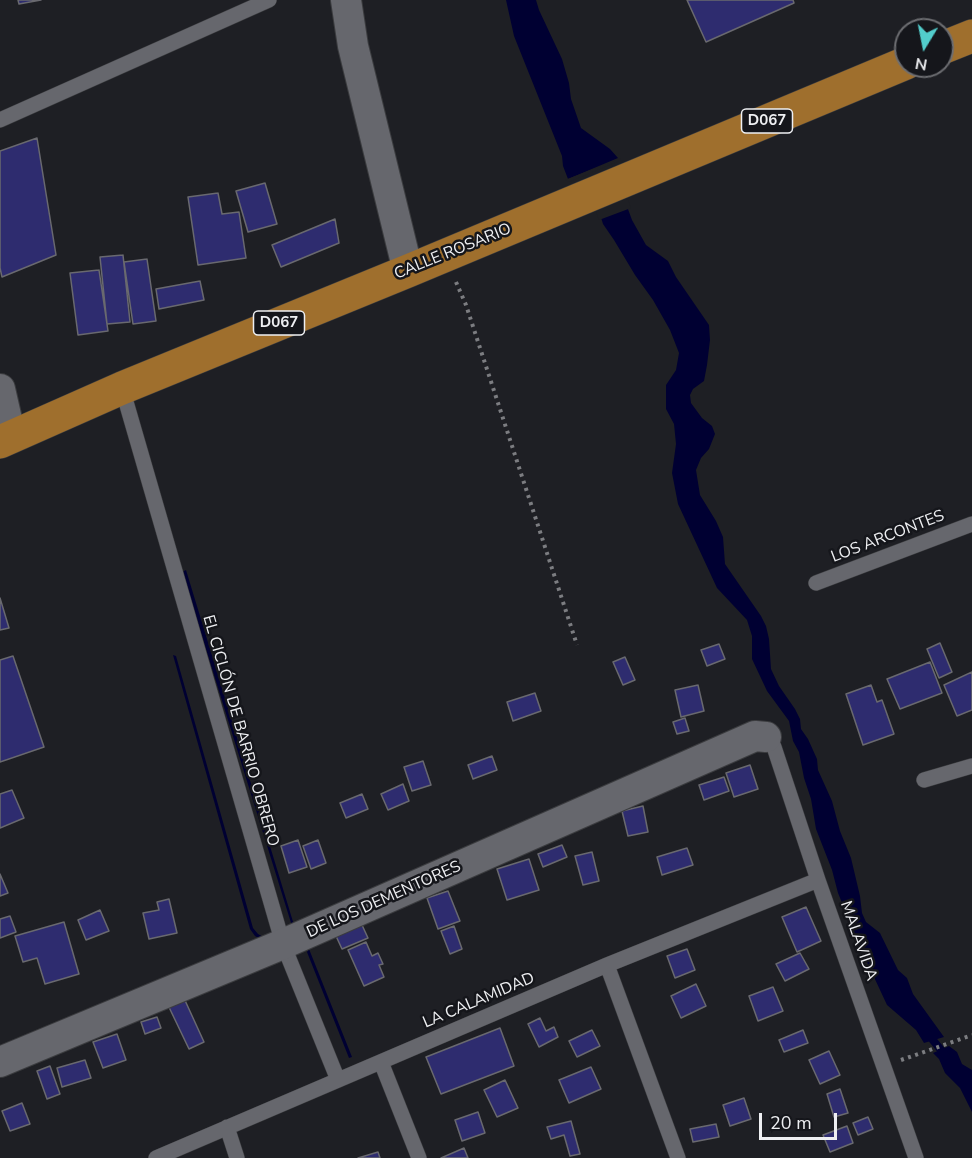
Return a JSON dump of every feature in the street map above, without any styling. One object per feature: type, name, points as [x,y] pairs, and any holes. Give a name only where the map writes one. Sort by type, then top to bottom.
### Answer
[{"type":"main road","points":[[954,43],[972,36]]},
{"type":"main road","name":"CALLE ROSARIO","points":[[5,440],[122,388],[894,68]]},
{"type":"street","points":[[346,0],[353,46],[408,271]]},
{"type":"street","points":[[0,389],[5,440]]},
{"type":"street","name":"DE LOS DEMENTORES","points":[[0,1062],[283,944],[755,736],[766,737]]},
{"type":"lane","points":[[0,120],[269,0]]},
{"type":"lane","name":"EL CICLÓN DE BARRIO OBRERO","points":[[122,388],[283,944],[338,1080]]},
{"type":"lane","name":"LOS ARCONTES","points":[[816,583],[972,524]]},
{"type":"lane","name":"MALAVIDA","points":[[766,737],[774,747],[818,880],[916,1158]]},
{"type":"lane","points":[[924,780],[972,766]]},
{"type":"lane","name":"LA CALAMIDAD","points":[[156,1158],[607,965],[818,880]]},
{"type":"lane","points":[[607,965],[678,1158]]},
{"type":"lane","points":[[381,1062],[419,1158]]},
{"type":"lane","points":[[227,1127],[237,1158]]},
{"type":"path","points":[[466,305],[577,645]]},
{"type":"path","points":[[920,1053],[972,1035]]},
{"type":"shaded area","points":[[506,0],[536,0],[562,59],[571,99],[581,128],[610,149],[618,158],[568,179],[562,156],[514,36]]},
{"type":"shaded area","points":[[625,201],[632,220],[646,245],[668,261],[676,277],[709,325],[710,340],[704,381],[693,389],[690,395],[691,403],[702,418],[712,426],[715,434],[696,470],[700,495],[723,537],[725,564],[766,626],[771,669],[779,686],[795,709],[800,719],[801,729],[817,759],[818,770],[832,801],[840,831],[851,858],[862,913],[866,922],[880,933],[898,970],[907,978],[913,994],[944,1037],[924,1043],[916,1030],[887,1005],[838,893],[832,870],[816,829],[811,799],[789,721],[767,691],[752,659],[752,636],[747,620],[717,588],[678,504],[672,473],[676,444],[674,424],[666,409],[666,385],[676,370],[679,353],[670,330],[603,224],[599,211]]},
{"type":"shaded area","points":[[186,570],[294,925],[292,926],[182,572]]},
{"type":"shaded area","points":[[173,655],[176,656],[253,928],[265,938],[263,941],[250,929]]},
{"type":"shaded area","points":[[309,949],[352,1057],[349,1058],[307,952]]},
{"type":"shaded area","points":[[949,1046],[957,1052],[962,1064],[972,1070],[972,1112],[960,1088],[945,1073],[939,1059],[933,1053]]},
{"type":"pier","points":[[621,158],[619,161],[569,182],[565,180]]},
{"type":"pier","points":[[625,198],[631,208],[599,220],[596,212],[598,209]]},
{"type":"building","points":[[18,0],[41,0],[19,4]]},
{"type":"building","points":[[687,0],[793,0],[794,3],[706,42]]},
{"type":"building","points":[[37,138],[56,255],[2,277],[0,268],[0,151]]},
{"type":"building","points":[[265,183],[277,224],[248,232],[236,191]]},
{"type":"building","points":[[218,193],[222,214],[239,212],[246,258],[198,265],[188,197]]},
{"type":"building","points":[[335,219],[339,243],[281,267],[272,245]]},
{"type":"building","points":[[123,255],[130,322],[107,324],[100,257]]},
{"type":"building","points":[[147,259],[156,321],[133,324],[124,262]]},
{"type":"building","points":[[99,270],[108,331],[78,335],[70,273]]},
{"type":"building","points":[[200,281],[204,300],[159,309],[156,289]]},
{"type":"building","points":[[0,598],[9,628],[0,630]]},
{"type":"building","points":[[940,643],[952,672],[939,678],[927,649]]},
{"type":"building","points":[[719,644],[725,659],[707,666],[701,650]]},
{"type":"building","points":[[13,656],[44,747],[0,762],[0,660]]},
{"type":"building","points":[[625,657],[635,680],[623,685],[613,662]]},
{"type":"building","points":[[930,662],[942,693],[900,709],[887,679]]},
{"type":"building","points":[[972,672],[972,710],[957,716],[944,685]]},
{"type":"building","points":[[698,685],[704,711],[681,717],[675,690]]},
{"type":"building","points":[[871,685],[877,702],[882,700],[894,734],[863,745],[846,694]]},
{"type":"building","points":[[535,693],[541,711],[513,721],[507,702]]},
{"type":"building","points":[[685,718],[689,731],[677,734],[673,722]]},
{"type":"building","points":[[492,756],[497,770],[473,779],[468,765]]},
{"type":"building","points":[[423,761],[431,785],[412,791],[404,767]]},
{"type":"building","points":[[750,765],[758,789],[734,797],[726,773]]},
{"type":"building","points":[[724,777],[729,791],[704,800],[699,785]]},
{"type":"building","points":[[403,784],[409,801],[388,810],[381,794]]},
{"type":"building","points":[[12,790],[24,818],[0,828],[0,794]]},
{"type":"building","points":[[362,794],[368,809],[346,818],[340,803]]},
{"type":"building","points":[[643,806],[648,832],[628,836],[622,811]]},
{"type":"building","points":[[298,840],[307,867],[289,873],[281,846]]},
{"type":"building","points":[[318,840],[326,863],[311,869],[303,846]]},
{"type":"building","points":[[562,845],[567,857],[543,867],[538,854]]},
{"type":"building","points":[[687,848],[693,865],[662,875],[657,857]]},
{"type":"building","points":[[592,852],[599,881],[583,885],[575,856]]},
{"type":"building","points":[[529,859],[539,890],[507,900],[497,869]]},
{"type":"building","points":[[0,874],[8,893],[0,896]]},
{"type":"building","points":[[448,891],[460,921],[438,929],[427,898]]},
{"type":"building","points":[[169,899],[177,933],[149,939],[143,913],[159,910],[157,902]]},
{"type":"building","points":[[806,907],[821,941],[797,952],[782,917]]},
{"type":"building","points":[[100,910],[109,931],[86,940],[78,920]]},
{"type":"building","points":[[10,916],[16,932],[0,938],[0,919]]},
{"type":"building","points":[[64,922],[79,974],[45,984],[37,958],[23,962],[15,936]]},
{"type":"building","points":[[362,925],[368,938],[342,949],[336,936]]},
{"type":"building","points":[[454,926],[462,949],[450,954],[441,931]]},
{"type":"building","points":[[366,942],[372,956],[378,953],[383,964],[379,965],[384,977],[364,986],[348,950]]},
{"type":"building","points":[[687,949],[695,970],[675,978],[667,956]]},
{"type":"building","points":[[800,953],[809,969],[785,981],[776,964]]},
{"type":"building","points":[[696,984],[706,1006],[681,1018],[671,996]]},
{"type":"building","points":[[773,987],[783,1011],[758,1021],[749,996]]},
{"type":"building","points":[[183,996],[204,1042],[189,1049],[167,1003]]},
{"type":"building","points":[[157,1017],[161,1028],[145,1034],[141,1022]]},
{"type":"building","points":[[540,1018],[546,1031],[554,1027],[558,1037],[539,1047],[528,1024]]},
{"type":"building","points":[[500,1028],[514,1066],[441,1094],[426,1057]]},
{"type":"building","points":[[592,1030],[600,1046],[577,1057],[569,1041]]},
{"type":"building","points":[[803,1030],[808,1043],[784,1052],[779,1040]]},
{"type":"building","points":[[117,1034],[126,1060],[103,1068],[93,1042]]},
{"type":"building","points":[[829,1051],[840,1075],[820,1084],[809,1060]]},
{"type":"building","points":[[85,1060],[91,1078],[62,1087],[57,1068]]},
{"type":"building","points":[[50,1066],[60,1094],[47,1099],[37,1071]]},
{"type":"building","points":[[591,1067],[601,1089],[569,1103],[559,1080]]},
{"type":"building","points":[[505,1080],[518,1108],[497,1117],[484,1090]]},
{"type":"building","points":[[840,1089],[848,1113],[834,1117],[827,1094]]},
{"type":"building","points":[[744,1098],[751,1119],[730,1126],[723,1105]]},
{"type":"building","points":[[22,1103],[30,1124],[10,1131],[2,1111]]},
{"type":"building","points":[[478,1112],[485,1133],[462,1141],[455,1120]]},
{"type":"building","points":[[868,1117],[873,1129],[858,1135],[853,1123]]},
{"type":"building","points":[[571,1121],[580,1154],[570,1156],[564,1135],[551,1139],[547,1127]]},
{"type":"building","points":[[716,1124],[719,1137],[693,1142],[690,1129]]},
{"type":"building","points":[[847,1126],[853,1143],[830,1152],[823,1135]]},
{"type":"building","points":[[464,1148],[468,1158],[441,1158]]},
{"type":"building","points":[[378,1152],[380,1158],[358,1158]]},
{"type":"waterway","points":[[927,1033],[946,1056]]}]
